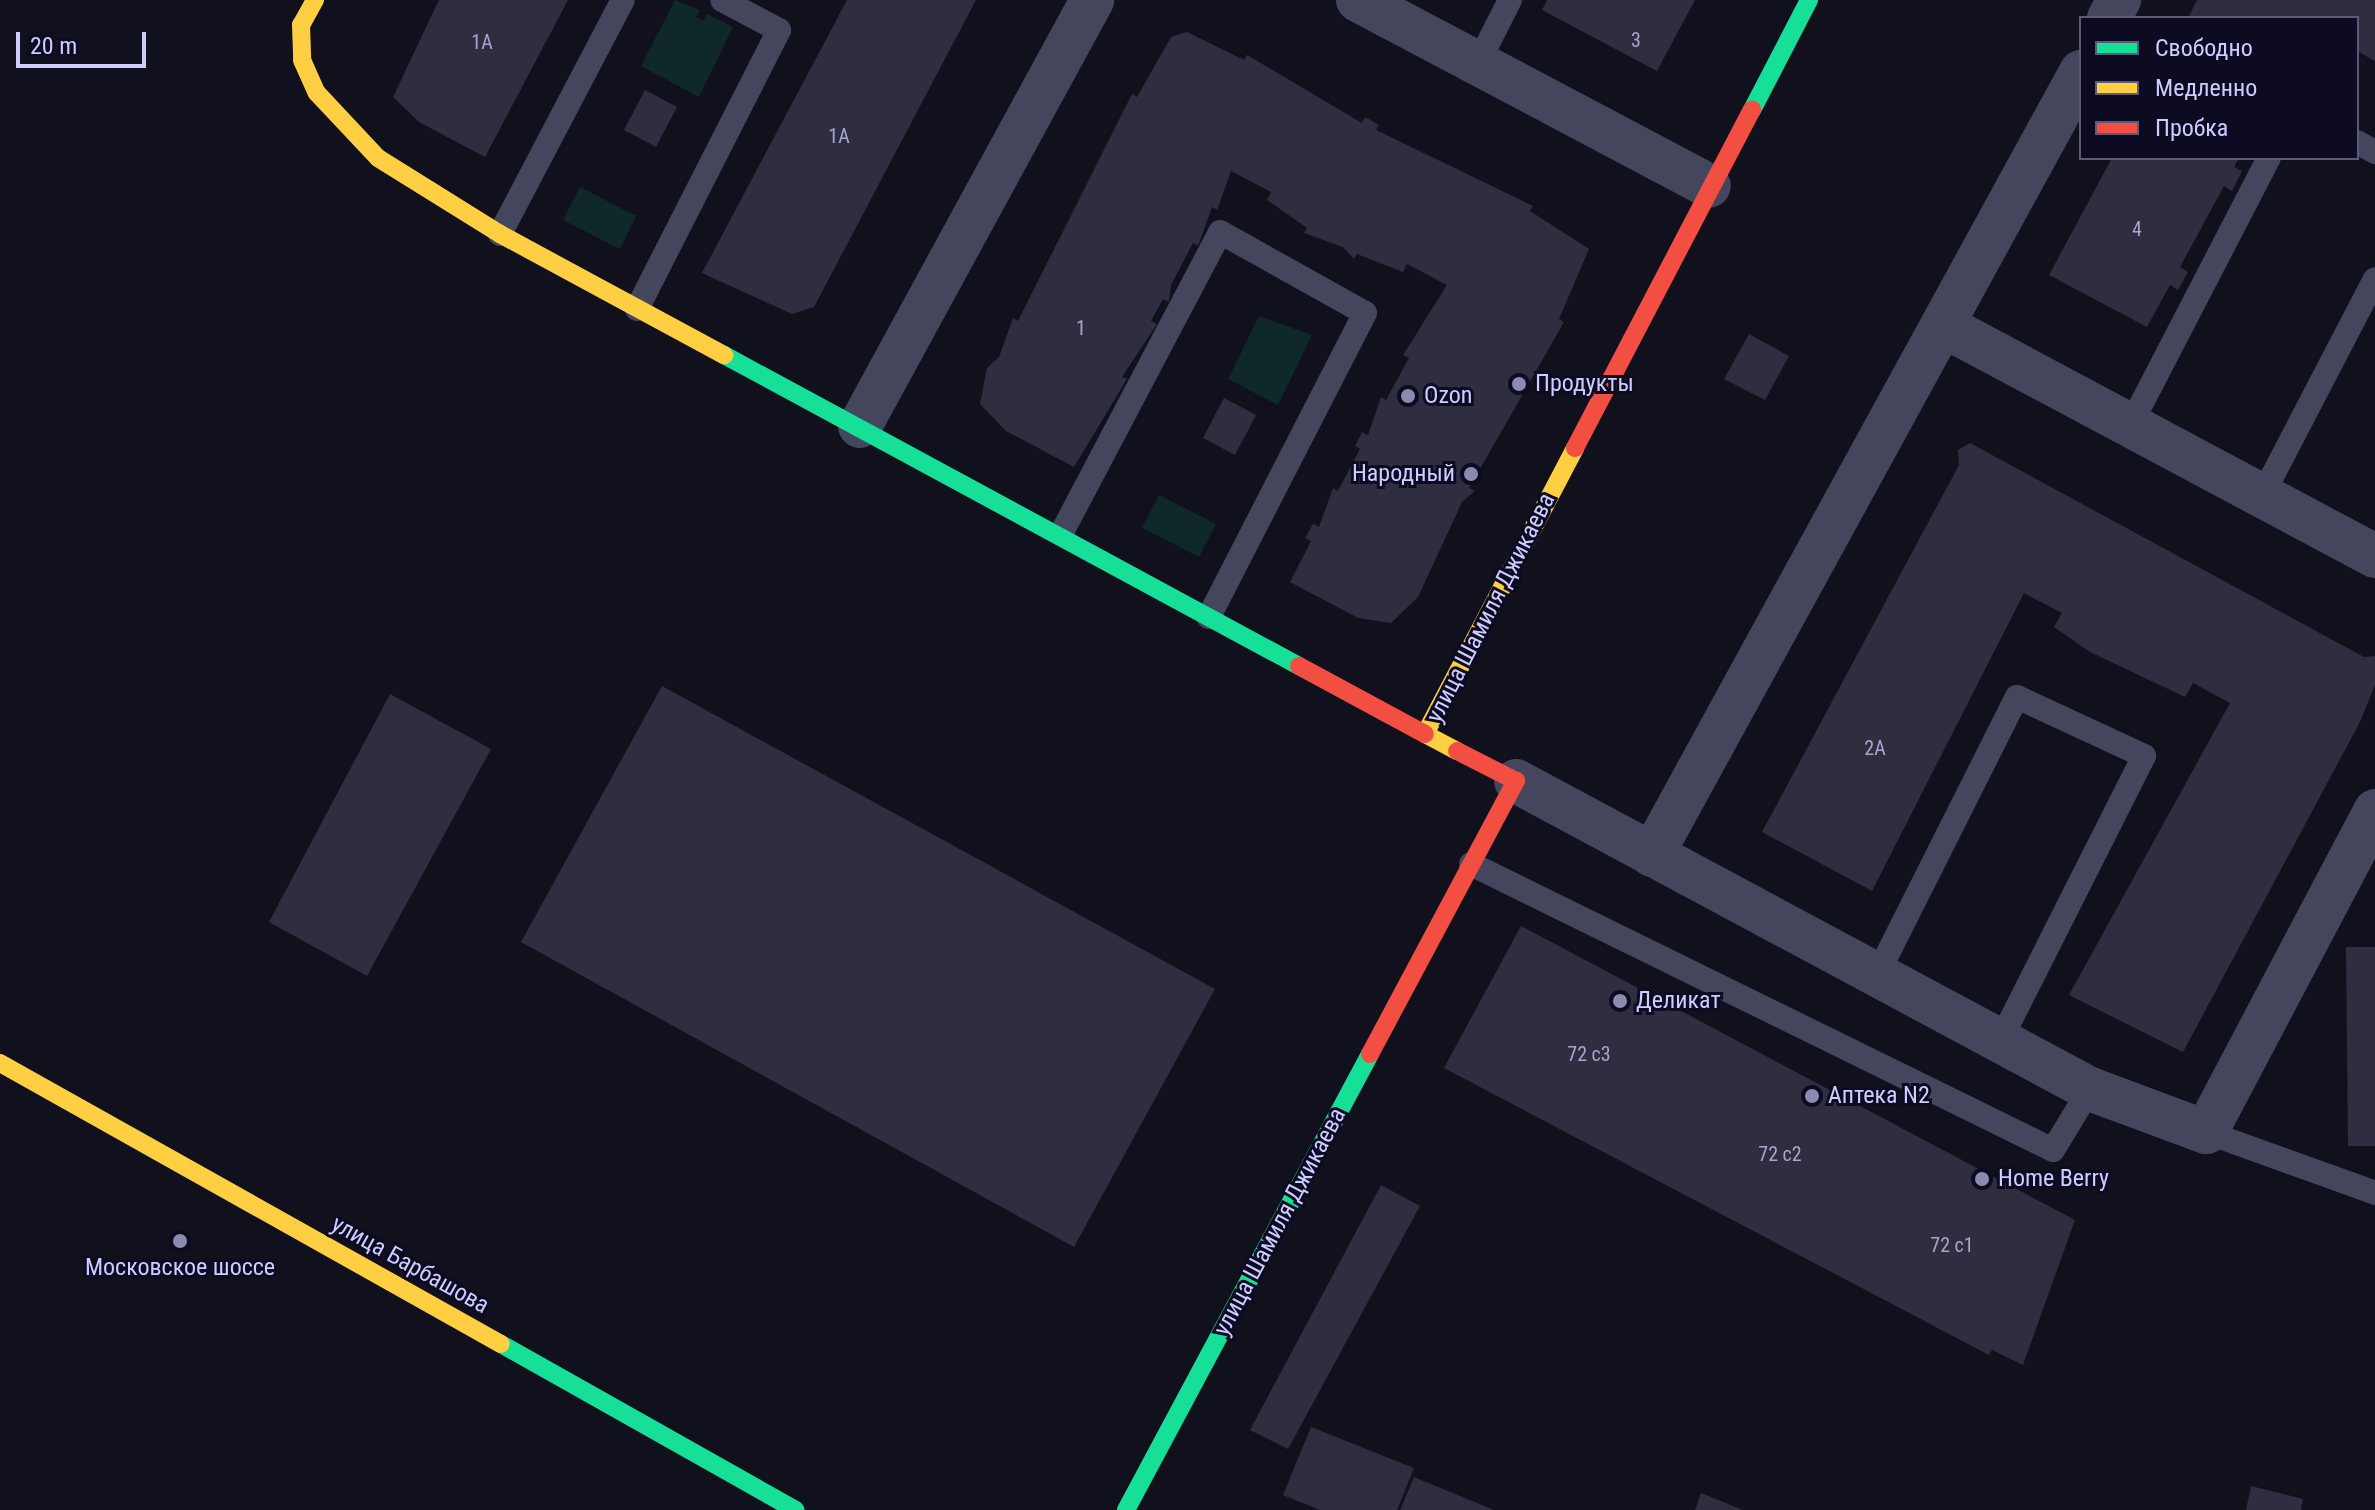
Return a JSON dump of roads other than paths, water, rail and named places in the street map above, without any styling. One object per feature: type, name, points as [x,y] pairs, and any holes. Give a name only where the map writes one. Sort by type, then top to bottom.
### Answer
[{"type":"street","points":[[315,0],[301,25],[302,60],[317,93],[378,158],[500,234],[1061,534],[1425,734]]},
{"type":"street","points":[[860,426],[1092,0]]},
{"type":"street","points":[[1358,0],[1709,186]]},
{"type":"street","name":"улица Шамиля Джикаева","points":[[1126,1510],[1516,781],[1425,734],[1809,0]]},
{"type":"street","points":[[1652,855],[1946,327],[2079,76]]},
{"type":"street","points":[[1946,327],[2132,422],[2375,556]]},
{"type":"street","points":[[1516,781],[2090,1089],[2206,1132],[2375,811]]},
{"type":"street","name":"улица Барбашова","points":[[0,1063],[796,1510]]},
{"type":"lane","points":[[287,0],[301,25]]},
{"type":"lane","points":[[500,234],[623,0]]},
{"type":"lane","points":[[637,309],[779,30],[722,0]]},
{"type":"lane","points":[[1477,65],[1510,0]]},
{"type":"lane","points":[[2132,422],[2268,160]]},
{"type":"lane","points":[[1061,534],[1220,232],[1351,305],[1365,313],[1209,617]]},
{"type":"lane","points":[[2263,494],[2375,279]]},
{"type":"lane","points":[[1878,973],[2017,697],[2144,756],[2000,1041]]},
{"type":"lane","points":[[1471,864],[2053,1150],[2090,1089]]},
{"type":"lane","points":[[2206,1132],[2375,1193]]},
{"type":"place","name":"Продукты","points":[[1519,384]]},
{"type":"place","name":"Ozon","points":[[1408,396]]},
{"type":"place","name":"Народный","points":[[1471,474]]},
{"type":"place","name":"Деликат","points":[[1620,1001]]},
{"type":"place","name":"Аптека N2","points":[[1812,1096]]},
{"type":"place","name":"Home Berry","points":[[1982,1179]]},
{"type":"place","name":"Московское шоссе","points":[[180,1241]]}]
